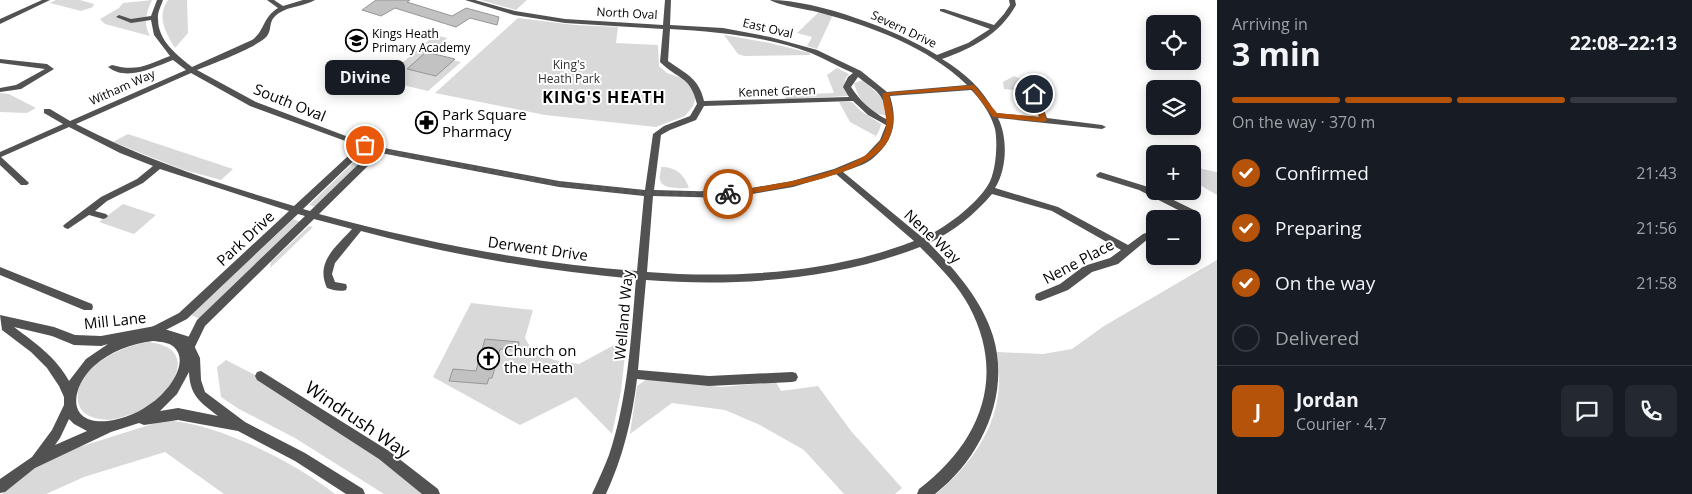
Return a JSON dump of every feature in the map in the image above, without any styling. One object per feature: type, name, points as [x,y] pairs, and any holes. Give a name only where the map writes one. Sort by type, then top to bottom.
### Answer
[{"type":"street","points":[[0,22],[47,0]]},
{"type":"street","points":[[119,17],[132,21],[154,18],[160,0]]},
{"type":"street","points":[[270,0],[283,9],[312,0]]},
{"type":"street","name":"North Oval","points":[[468,0],[514,13],[565,21],[667,26]]},
{"type":"street","points":[[668,0],[664,62],[690,79],[699,89],[701,104]]},
{"type":"street","name":"Severn Drive","points":[[773,0],[825,7],[895,35],[937,58],[974,87],[995,115]]},
{"type":"street","points":[[937,58],[961,50],[995,28],[1011,10],[1014,5],[1012,0]]},
{"type":"street","name":"Witham Way","points":[[0,155],[255,42],[264,35],[269,20],[283,9]]},
{"type":"street","points":[[942,10],[995,28]]},
{"type":"street","name":"South Oval","points":[[154,18],[157,35],[174,58],[191,70],[253,104],[365,145],[380,150],[559,184],[648,193]]},
{"type":"street","name":"East Oval","points":[[667,26],[723,30],[770,39],[814,52],[858,73],[885,94]]},
{"type":"street","points":[[112,67],[121,72],[129,72],[174,58]]},
{"type":"street","points":[[0,61],[46,66],[50,69],[18,87],[0,90]]},
{"type":"street","points":[[858,73],[851,79],[847,87],[853,99],[869,113],[890,124]]},
{"type":"street","points":[[648,193],[728,194],[793,184],[838,171],[868,158],[884,141],[890,124],[890,110],[885,94],[974,87]]},
{"type":"street","points":[[1034,94],[1044,120]]},
{"type":"street","name":"Kennet Green","points":[[701,104],[853,99]]},
{"type":"street","name":"Welland Way","points":[[599,494],[614,460],[624,429],[632,374],[648,193],[657,134],[693,118],[701,104]]},
{"type":"street","name":"Derwent Drive","points":[[47,111],[111,147],[158,166],[358,228],[455,251],[546,266],[641,276],[694,280],[790,274],[867,260],[921,242],[951,226],[990,190]]},
{"type":"street","points":[[990,190],[998,175],[1001,158],[1002,138],[995,115],[1102,127]]},
{"type":"street","name":"Park Drive","points":[[130,340],[155,331],[183,316],[365,145]]},
{"type":"street","name":"Park Drive","points":[[187,351],[201,323],[380,150]]},
{"type":"street","points":[[0,160],[24,182]]},
{"type":"street","points":[[68,226],[104,199],[140,181],[158,166]]},
{"type":"street","name":"Nene Way","points":[[838,171],[921,242],[951,272],[976,309],[988,338],[991,352],[992,379],[990,398],[980,430],[962,457],[945,476],[924,494]]},
{"type":"street","points":[[1100,175],[1142,188],[1187,210]]},
{"type":"street","name":"Nene Place","points":[[990,190],[1055,209],[1129,250]]},
{"type":"street","points":[[88,212],[103,216]]},
{"type":"street","points":[[342,287],[331,285],[327,274],[330,262],[358,228]]},
{"type":"street","name":"Nene Place","points":[[1040,297],[1064,287],[1088,269],[1114,261],[1146,236]]},
{"type":"street","points":[[0,271],[88,307]]},
{"type":"street","points":[[2,324],[51,361],[65,382],[72,414],[78,421],[87,425],[111,426]]},
{"type":"street","name":"Mill Lane","points":[[2,324],[54,332],[74,340],[101,340],[155,331],[186,340],[187,351]]},
{"type":"street","name":"Mill Lane","points":[[2,324],[84,344],[99,345],[130,340]]},
{"type":"street","points":[[0,487],[30,464],[53,439],[69,401],[74,382],[95,358],[130,340],[153,336],[168,338],[180,345],[194,358],[195,380],[200,395],[241,426],[300,457],[358,494]]},
{"type":"street","points":[[128,422],[145,415],[172,393],[181,381],[186,364],[187,351]]},
{"type":"street","points":[[632,374],[709,381],[792,376]]},
{"type":"street","name":"Windrush Way","points":[[261,376],[384,455],[433,494]]},
{"type":"street","points":[[30,464],[111,426],[152,417],[178,414],[241,426]]},
{"type":"green space","points":[[56,0],[80,0],[94,4],[93,7],[81,11],[50,3]]},
{"type":"green space","points":[[152,0],[146,18],[150,36],[105,24],[100,19],[119,8],[123,3]]},
{"type":"green space","points":[[168,0],[187,0],[188,33],[175,48],[166,31],[163,19],[164,6]]},
{"type":"green space","points":[[480,0],[527,0],[516,10]]},
{"type":"green space","points":[[819,12],[830,14],[832,17],[817,49],[807,46],[812,37],[797,33]]},
{"type":"green space","name":"King's Heath Park","points":[[518,18],[575,25],[618,27],[616,43],[658,45],[659,66],[667,73],[682,78],[692,88],[696,97],[693,106],[685,116],[656,127],[545,115],[435,93]]},
{"type":"green space","points":[[435,35],[447,38],[440,45],[434,44],[424,53],[461,62],[428,91],[382,80]]},
{"type":"green space","points":[[724,35],[770,43],[810,53],[810,55],[744,56],[738,54]]},
{"type":"green space","points":[[837,68],[849,74],[845,79],[849,96],[786,99],[783,95],[834,93],[827,75]]},
{"type":"green space","points":[[1014,76],[1030,83],[1042,94],[1034,93],[1031,89],[1025,89],[1026,91],[1004,89],[1003,82]]},
{"type":"green space","points":[[863,80],[883,99],[887,115],[875,113],[861,100],[854,83]]},
{"type":"green space","points":[[0,93],[9,94],[36,108],[27,113],[0,112]]},
{"type":"green space","points":[[839,102],[852,102],[861,111],[881,124],[876,136],[850,122]]},
{"type":"green space","points":[[128,134],[233,169],[221,180],[181,169],[113,142]]},
{"type":"green space","points":[[357,159],[364,160],[316,207],[309,205]]},
{"type":"green space","points":[[661,167],[671,168],[679,172],[689,188],[672,188],[661,183]]},
{"type":"green space","points":[[1201,169],[1217,172],[1217,195],[1201,186]]},
{"type":"green space","points":[[123,204],[156,215],[134,234],[99,222]]},
{"type":"green space","points":[[293,219],[301,222],[200,319],[191,315]]},
{"type":"green space","points":[[309,226],[313,227],[270,268],[271,262]]},
{"type":"green space","points":[[1217,260],[1217,494],[936,494],[960,472],[980,445],[987,431],[997,400],[999,371],[997,352],[1043,354],[1072,349],[1104,326]]},
{"type":"green space","points":[[471,303],[533,310],[525,338],[532,350],[554,360],[579,364],[616,344],[626,346],[621,391],[612,434],[576,397],[520,425],[433,377]]},
{"type":"green space","points":[[148,342],[163,345],[172,351],[177,359],[178,368],[174,378],[160,397],[139,411],[112,420],[95,418],[85,413],[78,401],[79,389],[83,378],[101,361],[113,354],[125,348]]},
{"type":"green space","points":[[226,360],[257,376],[380,455],[427,494],[384,494],[295,438],[239,409],[221,397],[217,367]]},
{"type":"green space","points":[[647,379],[721,387],[776,382],[781,391],[818,386],[851,431],[902,488],[895,494],[844,494],[804,450],[760,425],[725,410],[672,403],[630,434],[637,386]]},
{"type":"green space","points":[[165,420],[208,429],[254,446],[298,469],[335,494],[224,494],[165,452],[84,477],[46,494],[2,494],[39,465],[76,448]]},
{"type":"building","points":[[376,0],[410,0],[407,2],[452,16],[466,8],[499,17],[497,25],[470,18],[456,27],[395,8],[381,16],[362,10]]},
{"type":"building","points":[[426,52],[455,59],[436,76],[407,69]]},
{"type":"building","name":"Church on the Heath","points":[[485,339],[519,342],[518,350],[500,349],[492,378],[489,378],[487,384],[449,381],[453,369],[476,371]]},
{"type":"way so far","points":[[365,145],[389,152],[482,171],[559,184],[648,193],[728,194]]},
{"type":"place","name":"Kings Heath Primary Academy","points":[[356,40]]},
{"type":"place","name":"Park Square Pharmacy","points":[[426,123]]},
{"type":"place","name":"Divine","points":[[365,145]]},
{"type":"place","name":"Church on the Heath","points":[[488,359]]},
{"type":"district","name":"KING'S HEATH","points":[[604,97]]},
{"type":"route","points":[[728,194],[793,184],[838,171],[868,158],[884,141],[890,124],[890,110],[885,94],[974,87],[995,115],[1044,120],[1034,94]]}]
